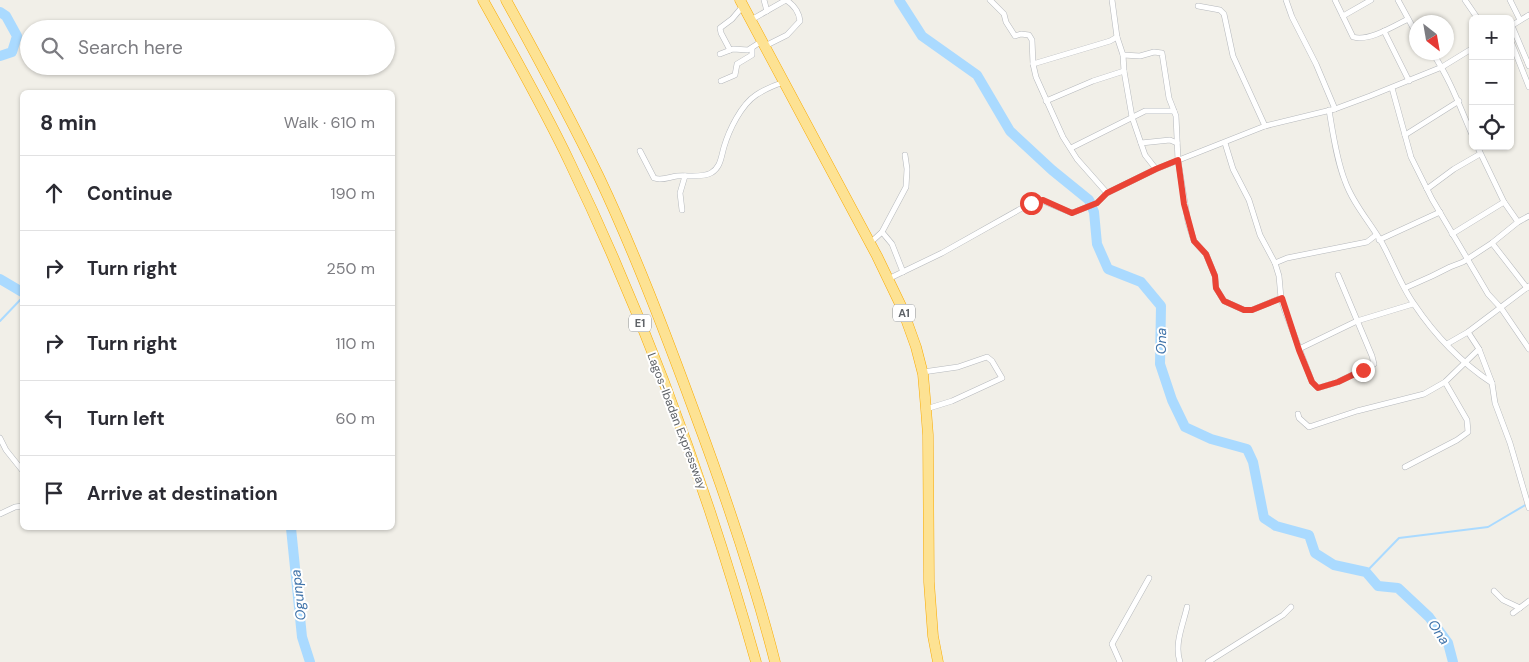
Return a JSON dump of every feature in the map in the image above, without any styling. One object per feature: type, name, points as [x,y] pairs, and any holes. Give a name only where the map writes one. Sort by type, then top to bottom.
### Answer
[{"type":"highway","name":"Lagos-Ibadan Expressway","points":[[483,0],[570,162],[641,325],[702,486],[756,662]]},
{"type":"highway","name":"Lagos-Ibadan Expressway","points":[[506,0],[599,177],[661,322],[730,508],[751,573],[776,662]]},
{"type":"highway","name":"A1","points":[[742,3],[870,243],[911,330],[922,372],[926,409],[928,435],[928,582],[931,621],[938,662]]},
{"type":"street","points":[[764,0],[767,11]]},
{"type":"street","points":[[720,54],[730,50],[748,50],[787,35],[800,21],[800,14],[786,0],[751,20]]},
{"type":"street","points":[[990,0],[1004,14],[1006,22],[1015,36],[1021,34],[1029,35],[1032,40],[1033,64],[1046,101],[1063,137],[1077,159],[1107,193]]},
{"type":"street","points":[[1112,0],[1117,37],[1123,54],[1124,72],[1132,117],[1145,155],[1156,169]]},
{"type":"street","points":[[1286,0],[1292,17],[1316,64],[1332,109],[1339,163],[1356,206],[1378,237],[1413,304],[1447,344],[1492,383]]},
{"type":"street","points":[[1335,0],[1353,37],[1362,39],[1408,19],[1398,0]]},
{"type":"street","points":[[1342,16],[1371,0]]},
{"type":"street","points":[[1465,0],[1475,15]]},
{"type":"street","points":[[1510,0],[1529,23]]},
{"type":"street","points":[[730,50],[720,34],[720,28],[732,19],[742,3]]},
{"type":"street","points":[[1198,6],[1220,10],[1224,14],[1233,56],[1266,126]]},
{"type":"street","points":[[1514,24],[1525,17]]},
{"type":"street","points":[[1384,31],[1409,81]]},
{"type":"street","points":[[1514,33],[1529,66]]},
{"type":"street","points":[[1033,64],[1110,41],[1117,37]]},
{"type":"street","points":[[721,80],[735,75],[737,64],[752,56],[752,48]]},
{"type":"street","points":[[1514,49],[1529,87]]},
{"type":"street","points":[[888,279],[942,253],[1031,203],[1043,200],[1072,213],[1097,203],[1107,193],[1156,169],[1266,126],[1332,109],[1392,88],[1442,67],[1469,50]]},
{"type":"street","points":[[1123,54],[1140,56],[1154,52],[1162,53],[1169,98],[1176,116],[1176,143],[1184,204],[1194,241],[1206,254],[1215,276],[1216,288],[1224,301],[1244,310],[1252,310],[1282,298]]},
{"type":"street","points":[[1437,60],[1459,101],[1469,127]]},
{"type":"street","points":[[1046,101],[1124,72]]},
{"type":"street","points":[[640,151],[654,178],[658,180],[708,175],[716,170],[727,138],[745,107],[755,95],[785,82]]},
{"type":"street","points":[[1392,88],[1411,156],[1440,212],[1488,294],[1501,308],[1529,349]]},
{"type":"street","points":[[1405,135],[1459,101]]},
{"type":"street","points":[[1071,148],[1144,111],[1174,111]]},
{"type":"street","points":[[1141,143],[1170,140],[1176,143]]},
{"type":"street","points":[[1224,143],[1233,169],[1249,200],[1260,235],[1275,263],[1282,298],[1299,350],[1312,382],[1318,388],[1338,382],[1374,364],[1338,275]]},
{"type":"street","points":[[1478,150],[1504,202],[1518,222]]},
{"type":"street","points":[[1428,189],[1454,169],[1480,154]]},
{"type":"street","points":[[870,243],[882,232],[906,187],[907,169],[905,155]]},
{"type":"street","points":[[682,210],[680,192],[685,176]]},
{"type":"street","points":[[1452,234],[1504,202]]},
{"type":"street","points":[[1275,263],[1293,257],[1367,242],[1440,212]]},
{"type":"street","points":[[1405,288],[1467,260],[1529,216]]},
{"type":"street","points":[[882,232],[892,244],[903,272]]},
{"type":"street","points":[[1447,344],[1468,332],[1528,287],[1492,243]]},
{"type":"street","points":[[1299,350],[1357,321],[1413,304]]},
{"type":"street","points":[[1468,332],[1479,350],[1492,383],[1495,403],[1510,443],[1529,508]]},
{"type":"street","points":[[1298,414],[1299,418],[1309,427],[1357,411],[1424,394],[1445,382],[1479,350]]},
{"type":"street","points":[[922,372],[958,367],[987,357],[992,361],[1002,378],[952,401],[926,409]]},
{"type":"street","points":[[1405,467],[1457,440],[1468,432],[1467,420],[1445,382]]},
{"type":"street","points":[[0,438],[6,450],[20,468]]},
{"type":"street","points":[[0,514],[20,506]]},
{"type":"street","points":[[1120,662],[1112,644],[1149,578]]},
{"type":"street","points":[[1494,591],[1503,600],[1520,608]]},
{"type":"street","points":[[1513,613],[1529,601]]},
{"type":"street","points":[[1180,662],[1178,645],[1187,607]]},
{"type":"street","points":[[1208,662],[1282,615],[1291,607]]},
{"type":"waterway","name":"Ona","points":[[899,0],[922,36],[977,75],[1010,131],[1052,170],[1089,200],[1094,212],[1097,244],[1108,269],[1141,282],[1161,306],[1160,364],[1172,400],[1185,427],[1211,439],[1247,449],[1253,462],[1264,518],[1276,526],[1309,535],[1315,553],[1334,565],[1366,572],[1378,586],[1398,588],[1429,617],[1448,643],[1453,662]]},
{"type":"waterway","name":"Ogunpa","points":[[0,12],[6,16],[17,36],[12,52],[0,56]]},
{"type":"waterway","name":"Ogunpa","points":[[0,279],[20,291]]},
{"type":"waterway","points":[[0,321],[20,300]]},
{"type":"waterway","points":[[1366,572],[1399,538],[1488,527],[1527,504]]},
{"type":"waterway","name":"Ogunpa","points":[[291,530],[302,637],[310,662]]},
{"type":"route","points":[[1031,203],[1043,200],[1072,213],[1097,203],[1107,193],[1178,160],[1184,204],[1194,241],[1206,254],[1215,276],[1216,288],[1224,301],[1244,310],[1252,310],[1282,298],[1299,350],[1312,382],[1318,388],[1338,382],[1363,370]]}]
